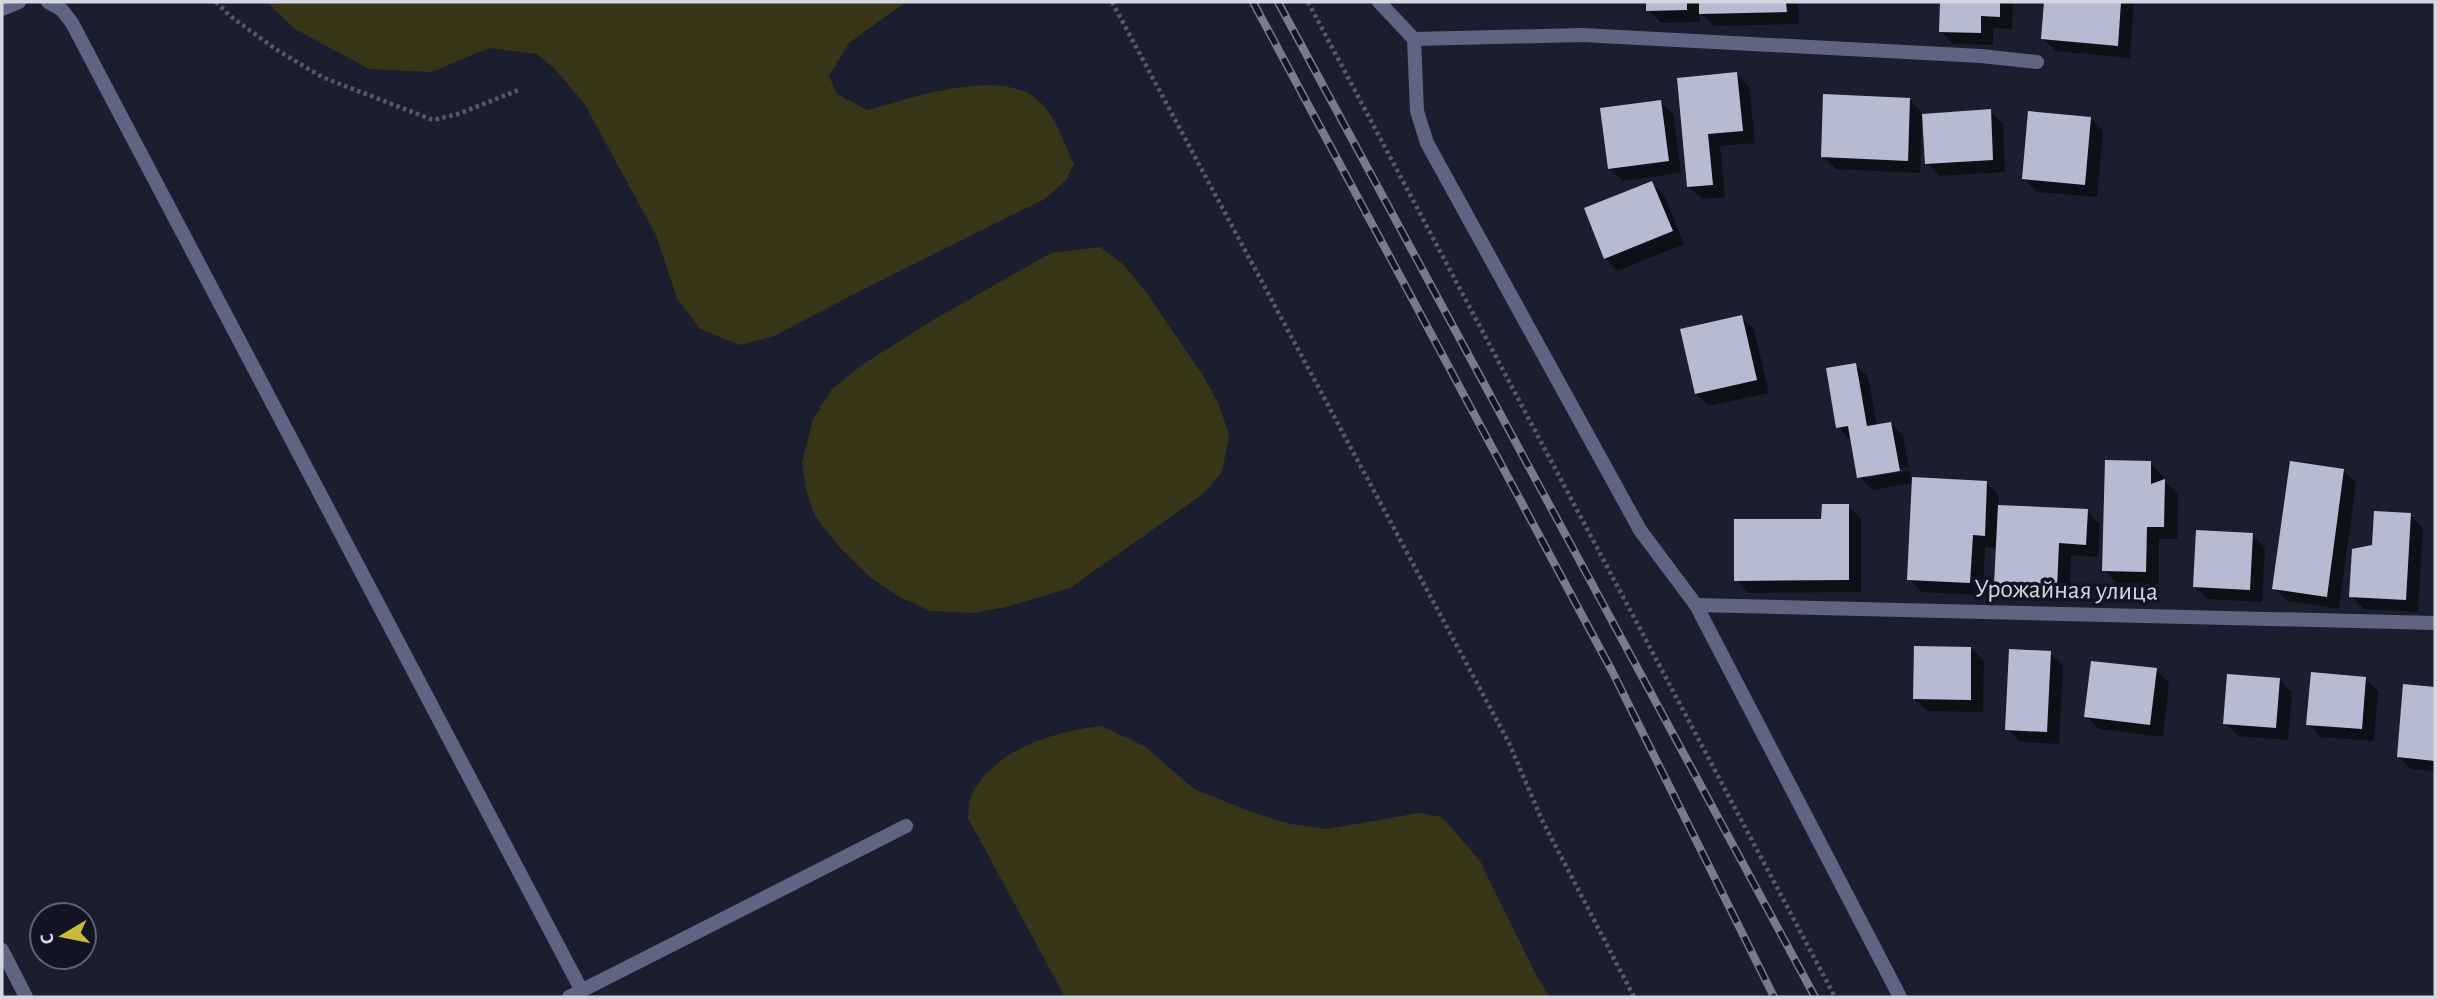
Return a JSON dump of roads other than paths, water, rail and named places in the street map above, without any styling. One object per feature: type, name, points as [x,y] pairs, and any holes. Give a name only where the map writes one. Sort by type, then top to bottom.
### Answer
[{"type":"street","points":[[2,9],[19,2]]},
{"type":"street","points":[[48,2],[62,10],[72,23],[575,994],[906,826]]},
{"type":"street","points":[[1378,2],[1414,38],[1417,111],[1427,143],[1633,518],[1696,605],[1900,997]]},
{"type":"street","points":[[1414,38],[1582,35],[1981,56],[2037,62]]},
{"type":"street","name":"Урожайная улица","points":[[1696,605],[2435,623]]},
{"type":"street","points":[[2,950],[26,997]]},
{"type":"railway","points":[[1253,2],[1612,671],[1774,997]]},
{"type":"railway","points":[[1278,2],[1815,997]]}]
